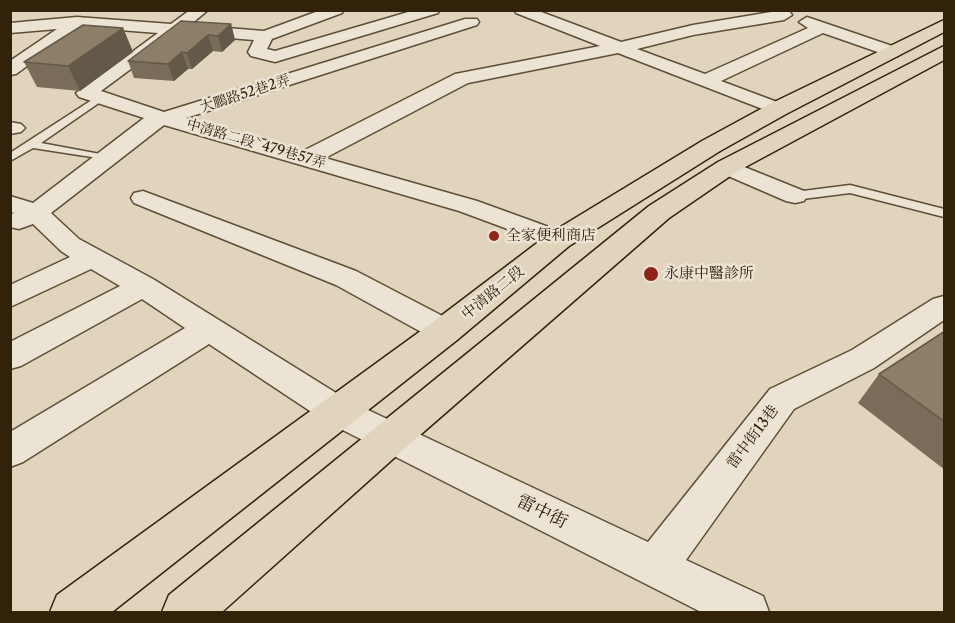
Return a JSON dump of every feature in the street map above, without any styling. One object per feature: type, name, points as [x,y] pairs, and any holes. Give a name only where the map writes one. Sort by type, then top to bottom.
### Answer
[{"type":"main road","name":"中清路二段","points":[[74,612],[337,411],[446,331],[559,240],[711,146],[778,109],[945,25]]},
{"type":"main road","points":[[186,612],[390,437],[659,212],[727,167],[945,52]]},
{"type":"street","points":[[17,32],[38,10]]},
{"type":"street","points":[[129,26],[150,10]]},
{"type":"street","points":[[101,98],[86,93],[201,10]]},
{"type":"street","points":[[17,32],[83,16],[129,26],[265,36],[338,10]]},
{"type":"street","points":[[265,36],[257,52],[275,57],[433,10]]},
{"type":"street","points":[[521,10],[778,109]]},
{"type":"street","points":[[544,19],[560,11],[569,10]]},
{"type":"street","points":[[307,158],[462,78],[619,48],[779,13],[806,15],[824,27],[892,52]]},
{"type":"street","points":[[10,70],[83,16]]},
{"type":"street","name":"大鵬路52巷2弄","points":[[10,224],[36,213],[152,122],[471,22]]},
{"type":"street","points":[[705,81],[824,27]]},
{"type":"street","name":"中清路二段ˋ479巷57弄","points":[[101,98],[468,206],[559,240]]},
{"type":"street","points":[[727,167],[795,196]]},
{"type":"street","points":[[143,198],[346,278],[446,331]]},
{"type":"street","points":[[10,202],[36,213]]},
{"type":"street","name":"雷中街","points":[[36,213],[70,245],[143,286],[337,411],[747,612]]},
{"type":"street","points":[[10,297],[92,257]]},
{"type":"street","points":[[10,357],[143,286]]},
{"type":"street","name":"雷中街13巷","points":[[655,567],[782,399],[863,359],[945,306]]},
{"type":"street","points":[[10,451],[208,329]]},
{"type":"lane","points":[[10,158],[101,98]]},
{"type":"lane","points":[[31,144],[107,158]]},
{"type":"lane","points":[[795,196],[850,189],[945,213]]},
{"type":"building","points":[[181,21],[231,24],[218,36],[208,35],[187,53],[182,52],[168,64],[128,61]]},
{"type":"building","points":[[83,25],[123,28],[68,66],[24,62]]},
{"type":"building","points":[[945,331],[945,422],[879,374]]},
{"type":"place","name":"全家便利商店","points":[[494,236]]},
{"type":"place","name":"永康中醫診所","points":[[651,274]]}]
